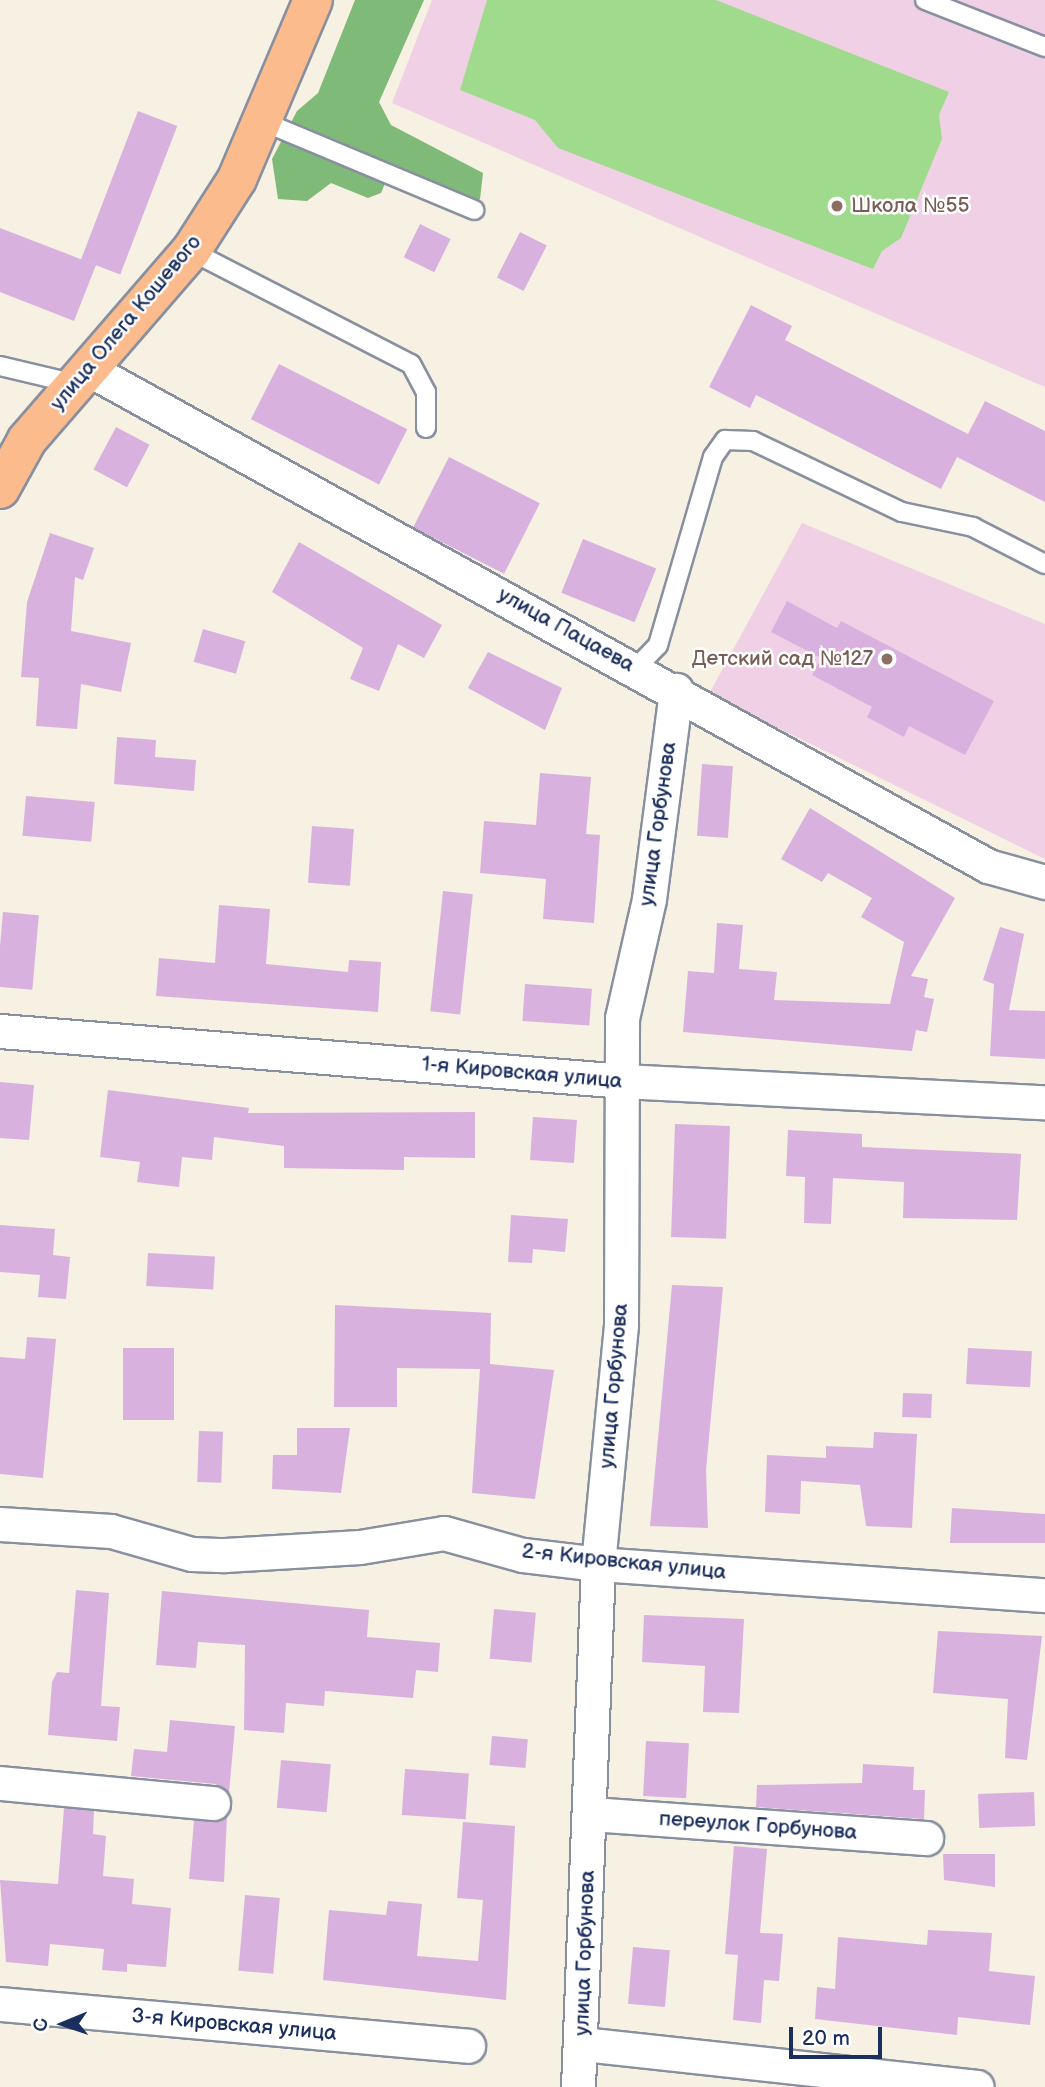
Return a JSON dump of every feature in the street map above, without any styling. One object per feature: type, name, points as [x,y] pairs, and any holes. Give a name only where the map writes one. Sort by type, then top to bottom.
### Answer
[{"type":"main road","name":"улица Олега Кошевого","points":[[0,489],[27,440],[191,251],[237,179],[264,122],[313,0]]},
{"type":"street","name":"улица Пацаева","points":[[83,377],[677,690],[988,866],[1045,882]]},
{"type":"street","name":"улица Горбунова","points":[[578,2087],[582,2044],[598,1564],[621,1324],[626,978],[649,899],[677,690]]},
{"type":"street","name":"1-я Кировская улица","points":[[0,1031],[624,1081],[1045,1102]]},
{"type":"street","name":"2-я Кировская улица","points":[[0,1524],[111,1531],[192,1554],[225,1555],[360,1547],[444,1533],[523,1555],[598,1564],[1045,1595]]},
{"type":"street","points":[[0,1783],[214,1803]]},
{"type":"street","name":"переулок Горбунова","points":[[590,1814],[926,1838]]},
{"type":"street","name":"3-я Кировская улица","points":[[0,2004],[468,2046]]},
{"type":"street","points":[[582,2044],[977,2087]]},
{"type":"lane","points":[[925,0],[1045,47]]},
{"type":"lane","points":[[264,122],[474,210]]},
{"type":"lane","points":[[191,251],[411,363],[426,392],[426,428]]},
{"type":"lane","points":[[0,366],[83,377]]},
{"type":"lane","points":[[636,668],[659,645],[713,457],[725,440],[753,441],[902,512],[973,527],[1045,564]]},
{"type":"shaded area","name":"Школа №55","points":[[432,0],[1045,0],[1045,387],[392,103]]},
{"type":"shaded area","name":"Детский сад №127","points":[[802,523],[1045,624],[1045,859],[709,694]]},
{"type":"green space","points":[[355,0],[424,0],[379,102],[391,125],[483,173],[480,199],[469,206],[440,207],[386,181],[381,193],[368,198],[331,183],[307,201],[278,199],[272,159],[297,111],[318,93]]},
{"type":"green space","points":[[487,0],[716,0],[949,92],[939,115],[942,139],[901,238],[882,251],[873,269],[558,148],[535,120],[460,90]]},
{"type":"building","points":[[138,111],[177,126],[120,274],[81,259]]},
{"type":"building","points":[[420,224],[451,239],[434,272],[404,257]]},
{"type":"building","points":[[0,228],[96,265],[74,321],[0,292]]},
{"type":"building","points":[[520,232],[547,246],[524,291],[497,277]]},
{"type":"building","points":[[751,305],[792,326],[785,340],[968,434],[985,401],[1045,431],[1045,502],[957,457],[941,489],[756,395],[750,408],[709,387]]},
{"type":"building","points":[[279,364],[407,429],[379,485],[251,419]]},
{"type":"building","points":[[116,427],[150,445],[127,487],[93,469]]},
{"type":"building","points":[[449,457],[540,503],[504,574],[413,527]]},
{"type":"building","points":[[50,533],[94,548],[83,580],[75,577],[71,631],[131,643],[121,692],[81,684],[77,729],[36,726],[39,678],[21,677],[27,602]]},
{"type":"building","points":[[583,539],[656,569],[635,622],[561,593]]},
{"type":"building","points":[[299,542],[442,625],[424,658],[398,644],[379,691],[350,679],[363,648],[272,592]]},
{"type":"building","points":[[787,601],[837,628],[841,621],[994,701],[965,755],[909,726],[904,737],[867,717],[872,707],[812,675],[821,658],[771,632]]},
{"type":"building","points":[[203,629],[245,641],[236,674],[194,662]]},
{"type":"building","points":[[488,652],[562,688],[545,730],[468,688]]},
{"type":"building","points":[[117,737],[156,740],[155,757],[196,760],[194,791],[114,784]]},
{"type":"building","points":[[702,764],[733,766],[728,838],[697,836]]},
{"type":"building","points":[[540,773],[591,777],[586,834],[600,835],[594,923],[543,919],[546,879],[480,873],[484,821],[536,825]]},
{"type":"building","points":[[26,796],[95,802],[91,842],[23,836]]},
{"type":"building","points":[[810,808],[955,898],[911,976],[928,979],[924,997],[934,999],[927,1032],[916,1030],[912,1051],[683,1032],[688,971],[714,973],[717,923],[743,925],[739,969],[777,972],[774,1000],[890,1004],[904,942],[861,917],[872,898],[828,873],[822,882],[781,859]]},
{"type":"building","points":[[312,826],[354,829],[350,886],[308,883]]},
{"type":"building","points":[[443,891],[473,894],[460,1014],[430,1011]]},
{"type":"building","points":[[219,905],[270,909],[266,964],[348,972],[349,960],[381,962],[378,1012],[156,996],[159,958],[215,963]]},
{"type":"building","points":[[3,912],[39,915],[32,990],[0,987]]},
{"type":"building","points":[[1000,927],[1024,934],[1009,1010],[1045,1011],[1045,1059],[990,1056],[994,984],[983,980]]},
{"type":"building","points":[[525,984],[592,989],[589,1026],[522,1021]]},
{"type":"building","points":[[0,1082],[34,1085],[29,1140],[0,1138]]},
{"type":"building","points":[[108,1090],[249,1108],[248,1113],[475,1112],[475,1158],[404,1157],[404,1170],[284,1168],[284,1146],[214,1137],[212,1160],[182,1157],[179,1187],[137,1182],[140,1162],[100,1157]]},
{"type":"building","points":[[533,1117],[577,1120],[574,1163],[530,1160]]},
{"type":"building","points":[[675,1124],[730,1126],[726,1239],[671,1237]]},
{"type":"building","points":[[788,1130],[862,1134],[862,1147],[1021,1154],[1017,1220],[903,1218],[904,1182],[833,1178],[831,1224],[804,1223],[805,1177],[786,1176]]},
{"type":"building","points":[[511,1215],[568,1219],[565,1252],[533,1249],[532,1263],[508,1262]]},
{"type":"building","points":[[0,1225],[55,1229],[53,1255],[70,1257],[66,1299],[38,1297],[40,1275],[0,1272]]},
{"type":"building","points":[[148,1253],[215,1257],[213,1289],[146,1286]]},
{"type":"building","points":[[672,1285],[723,1287],[706,1470],[708,1528],[650,1526]]},
{"type":"building","points":[[335,1305],[491,1313],[490,1364],[554,1370],[535,1499],[472,1493],[480,1369],[397,1368],[397,1407],[334,1407]]},
{"type":"building","points":[[27,1337],[56,1339],[43,1478],[0,1474],[0,1357],[25,1359]]},
{"type":"building","points":[[123,1348],[174,1348],[174,1420],[123,1420]]},
{"type":"building","points":[[968,1348],[1032,1351],[1030,1387],[966,1384]]},
{"type":"building","points":[[903,1393],[932,1394],[931,1418],[902,1417]]},
{"type":"building","points":[[297,1428],[350,1428],[341,1493],[272,1489],[273,1455],[297,1455]]},
{"type":"building","points":[[199,1431],[223,1432],[221,1483],[197,1482]]},
{"type":"building","points":[[874,1432],[917,1434],[912,1528],[866,1526],[860,1485],[801,1481],[800,1514],[765,1512],[767,1455],[826,1458],[826,1446],[873,1448]]},
{"type":"building","points":[[952,1508],[1045,1514],[1045,1543],[950,1543]]},
{"type":"building","points":[[76,1590],[109,1593],[101,1706],[120,1707],[117,1741],[48,1735],[52,1682],[57,1672],[69,1673]]},
{"type":"building","points":[[162,1591],[369,1610],[367,1637],[440,1643],[438,1672],[416,1670],[413,1698],[325,1691],[324,1706],[286,1703],[284,1733],[244,1730],[245,1645],[198,1642],[196,1668],[156,1665]]},
{"type":"building","points":[[494,1609],[536,1613],[531,1662],[490,1659]]},
{"type":"building","points":[[644,1615],[744,1619],[739,1713],[703,1712],[705,1666],[642,1662]]},
{"type":"building","points":[[938,1631],[1042,1636],[1027,1760],[1005,1758],[1008,1699],[933,1693]]},
{"type":"building","points":[[170,1720],[235,1726],[229,1793],[215,1784],[131,1776],[134,1749],[167,1752]]},
{"type":"building","points":[[492,1736],[528,1739],[525,1768],[489,1765]]},
{"type":"building","points":[[646,1741],[689,1743],[686,1798],[643,1796]]},
{"type":"building","points":[[281,1760],[331,1764],[327,1812],[277,1808]]},
{"type":"building","points":[[863,1764],[914,1767],[913,1790],[925,1790],[924,1819],[756,1807],[757,1785],[862,1783]]},
{"type":"building","points":[[405,1769],[469,1773],[466,1819],[402,1815]]},
{"type":"building","points":[[1034,1792],[1035,1826],[979,1828],[978,1794]]},
{"type":"building","points":[[64,1808],[94,1811],[93,1834],[106,1836],[103,1876],[134,1879],[132,1904],[171,1908],[166,1967],[127,1964],[127,1972],[102,1970],[104,1949],[50,1944],[48,1966],[6,1962],[0,1880],[58,1884]]},
{"type":"building","points":[[227,1815],[224,1882],[189,1879],[194,1821]]},
{"type":"building","points":[[463,1822],[515,1826],[506,2000],[323,1980],[329,1910],[386,1915],[388,1901],[422,1904],[417,1956],[478,1961],[483,1900],[457,1898]]},
{"type":"building","points":[[734,1846],[767,1849],[760,1933],[783,1934],[779,1981],[764,1980],[761,2023],[733,2020],[738,1955],[725,1954]]},
{"type":"building","points":[[943,1854],[995,1854],[995,1887],[944,1880]]},
{"type":"building","points":[[245,1895],[280,1898],[273,1974],[238,1971]]},
{"type":"building","points":[[928,1930],[992,1933],[989,1971],[1035,1976],[1030,2025],[958,2017],[957,2035],[815,2019],[817,1987],[835,1989],[838,1937],[927,1945]]},
{"type":"building","points":[[633,1947],[670,1950],[665,2007],[628,2004]]},
{"type":"place","name":"Школа №55","points":[[837,206]]},
{"type":"place","name":"Детский сад №127","points":[[887,659]]}]
